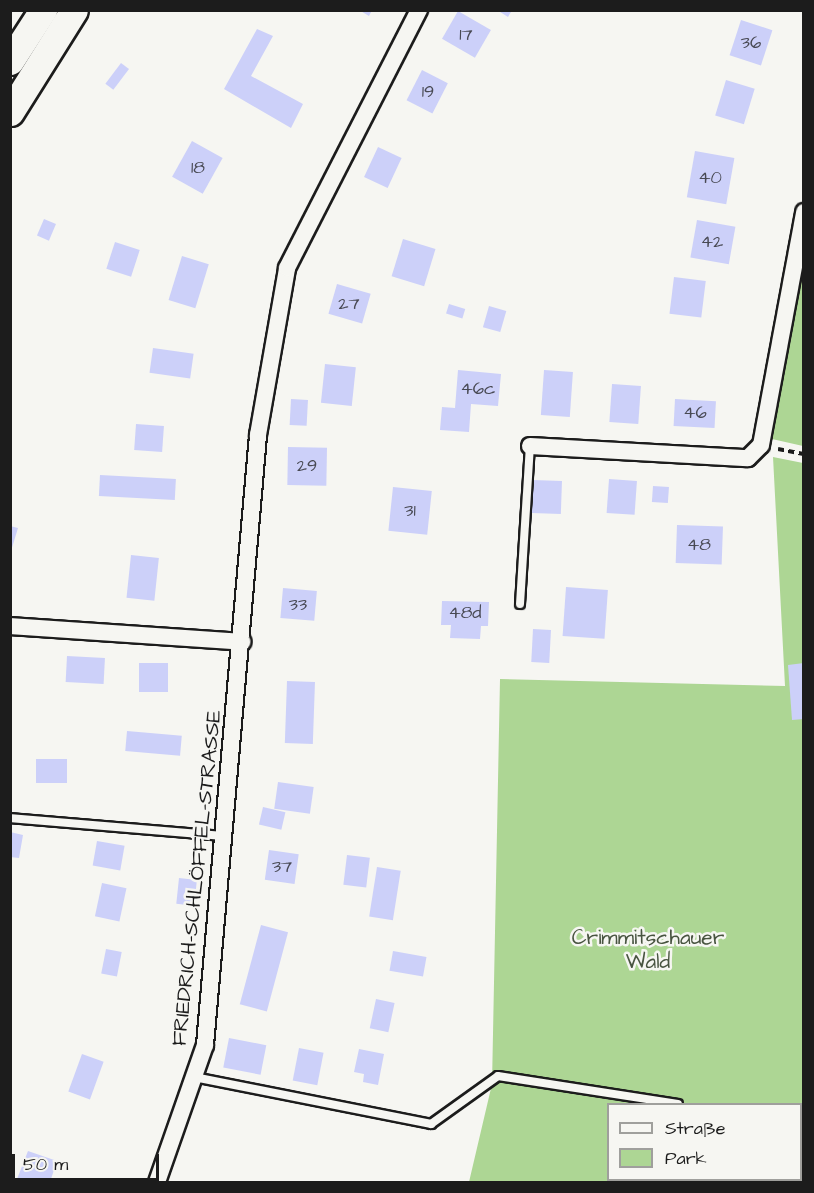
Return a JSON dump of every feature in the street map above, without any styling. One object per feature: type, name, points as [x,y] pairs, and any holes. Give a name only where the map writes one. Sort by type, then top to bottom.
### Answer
[{"type":"main road","points":[[10,61],[43,10]]},
{"type":"main road","points":[[10,112],[74,10]]},
{"type":"street","name":"FRIEDRICH-SCHLÖFFEL-STRASSE","points":[[157,1182],[205,1045],[226,836],[258,435],[287,268],[419,10]]},
{"type":"street","points":[[530,446],[726,461],[748,458],[761,445],[804,212]]},
{"type":"street","points":[[10,626],[242,642]]},
{"type":"lane","points":[[520,604],[530,446]]},
{"type":"lane","points":[[10,818],[226,836]]},
{"type":"lane","points":[[194,1077],[431,1124],[498,1076],[672,1103]]},
{"type":"path","points":[[761,445],[804,454]]},
{"type":"green space","points":[[803,251],[803,446],[772,439]]},
{"type":"green space","name":"Crimmitschauer Wald","points":[[773,457],[803,463],[803,1182],[469,1182],[492,1084],[500,679],[785,686]]},
{"type":"building","points":[[359,10],[372,10],[369,16]]},
{"type":"building","points":[[497,10],[512,10],[508,17]]},
{"type":"building","points":[[458,11],[491,30],[475,58],[442,39]]},
{"type":"building","points":[[741,20],[772,30],[761,65],[730,55]]},
{"type":"building","points":[[257,29],[273,36],[251,76],[303,104],[291,128],[224,89]]},
{"type":"building","points":[[121,63],[129,69],[113,90],[105,84]]},
{"type":"building","points":[[422,70],[448,83],[432,113],[407,100]]},
{"type":"building","points":[[726,80],[755,89],[744,124],[715,115]]},
{"type":"building","points":[[192,141],[223,158],[203,194],[172,177]]},
{"type":"building","points":[[378,147],[402,158],[388,188],[364,177]]},
{"type":"building","points":[[695,151],[734,158],[726,204],[687,197]]},
{"type":"building","points":[[44,219],[56,224],[49,241],[37,236]]},
{"type":"building","points":[[697,220],[735,227],[729,264],[690,257]]},
{"type":"building","points":[[403,239],[436,249],[424,286],[392,276]]},
{"type":"building","points":[[115,242],[140,250],[131,277],[106,269]]},
{"type":"building","points":[[182,256],[209,264],[195,308],[169,300]]},
{"type":"building","points":[[674,277],[706,281],[701,318],[669,314]]},
{"type":"building","points":[[337,284],[371,294],[362,323],[328,314]]},
{"type":"building","points":[[449,304],[465,309],[462,319],[446,314]]},
{"type":"building","points":[[489,306],[506,311],[500,332],[483,327]]},
{"type":"building","points":[[153,348],[194,354],[190,378],[150,373]]},
{"type":"building","points":[[325,364],[356,367],[352,406],[321,403]]},
{"type":"building","points":[[458,370],[501,374],[498,406],[471,404],[469,432],[440,430],[442,407],[455,408]]},
{"type":"building","points":[[544,370],[573,372],[570,417],[541,415]]},
{"type":"building","points":[[612,384],[641,386],[638,424],[609,422]]},
{"type":"building","points":[[291,399],[308,400],[307,426],[290,425]]},
{"type":"building","points":[[675,399],[716,401],[715,428],[674,426]]},
{"type":"building","points":[[136,424],[164,426],[162,452],[134,450]]},
{"type":"building","points":[[288,447],[327,448],[326,486],[287,485]]},
{"type":"building","points":[[100,475],[176,479],[175,500],[99,496]]},
{"type":"building","points":[[609,479],[637,481],[635,515],[607,513]]},
{"type":"building","points":[[533,480],[562,481],[561,514],[532,513]]},
{"type":"building","points":[[653,486],[669,487],[668,503],[652,502]]},
{"type":"building","points":[[393,487],[432,491],[427,535],[388,531]]},
{"type":"building","points":[[677,525],[723,527],[722,565],[676,563]]},
{"type":"building","points":[[10,526],[18,528],[11,551],[10,551]]},
{"type":"building","points":[[131,555],[159,558],[154,601],[127,598]]},
{"type":"building","points":[[566,587],[608,590],[604,639],[563,636]]},
{"type":"building","points":[[283,588],[317,591],[314,621],[280,618]]},
{"type":"building","points":[[442,601],[489,602],[488,626],[481,626],[480,639],[450,638],[451,625],[441,625]]},
{"type":"building","points":[[533,629],[551,630],[549,663],[531,662]]},
{"type":"building","points":[[67,656],[105,658],[104,684],[66,682]]},
{"type":"building","points":[[139,663],[168,663],[168,692],[139,692]]},
{"type":"building","points":[[804,663],[804,719],[792,720],[788,665]]},
{"type":"building","points":[[287,681],[315,682],[313,744],[285,743]]},
{"type":"building","points":[[127,731],[182,736],[180,756],[125,751]]},
{"type":"building","points":[[36,759],[67,759],[67,783],[36,783]]},
{"type":"building","points":[[278,782],[314,787],[310,814],[274,809]]},
{"type":"building","points":[[263,807],[285,812],[281,830],[259,825]]},
{"type":"building","points":[[10,832],[23,835],[19,858],[10,857]]},
{"type":"building","points":[[97,841],[125,846],[120,870],[93,866]]},
{"type":"building","points":[[269,850],[299,854],[295,884],[265,880]]},
{"type":"building","points":[[347,855],[370,858],[366,888],[343,885]]},
{"type":"building","points":[[377,867],[401,871],[393,920],[369,916]]},
{"type":"building","points":[[179,878],[197,880],[194,906],[176,904]]},
{"type":"building","points":[[102,883],[126,888],[119,921],[95,916]]},
{"type":"building","points":[[261,925],[288,932],[267,1011],[240,1004]]},
{"type":"building","points":[[106,949],[122,952],[117,977],[101,974]]},
{"type":"building","points":[[393,951],[426,957],[423,977],[390,971]]},
{"type":"building","points":[[376,999],[395,1003],[388,1032],[370,1028]]},
{"type":"building","points":[[229,1038],[266,1045],[261,1075],[223,1067]]},
{"type":"building","points":[[299,1048],[324,1053],[317,1085],[293,1080]]},
{"type":"building","points":[[359,1049],[384,1054],[378,1085],[363,1082],[364,1074],[354,1072]]},
{"type":"building","points":[[82,1054],[104,1062],[90,1099],[68,1092]]},
{"type":"building","points":[[28,1151],[57,1161],[50,1182],[17,1179]]}]
